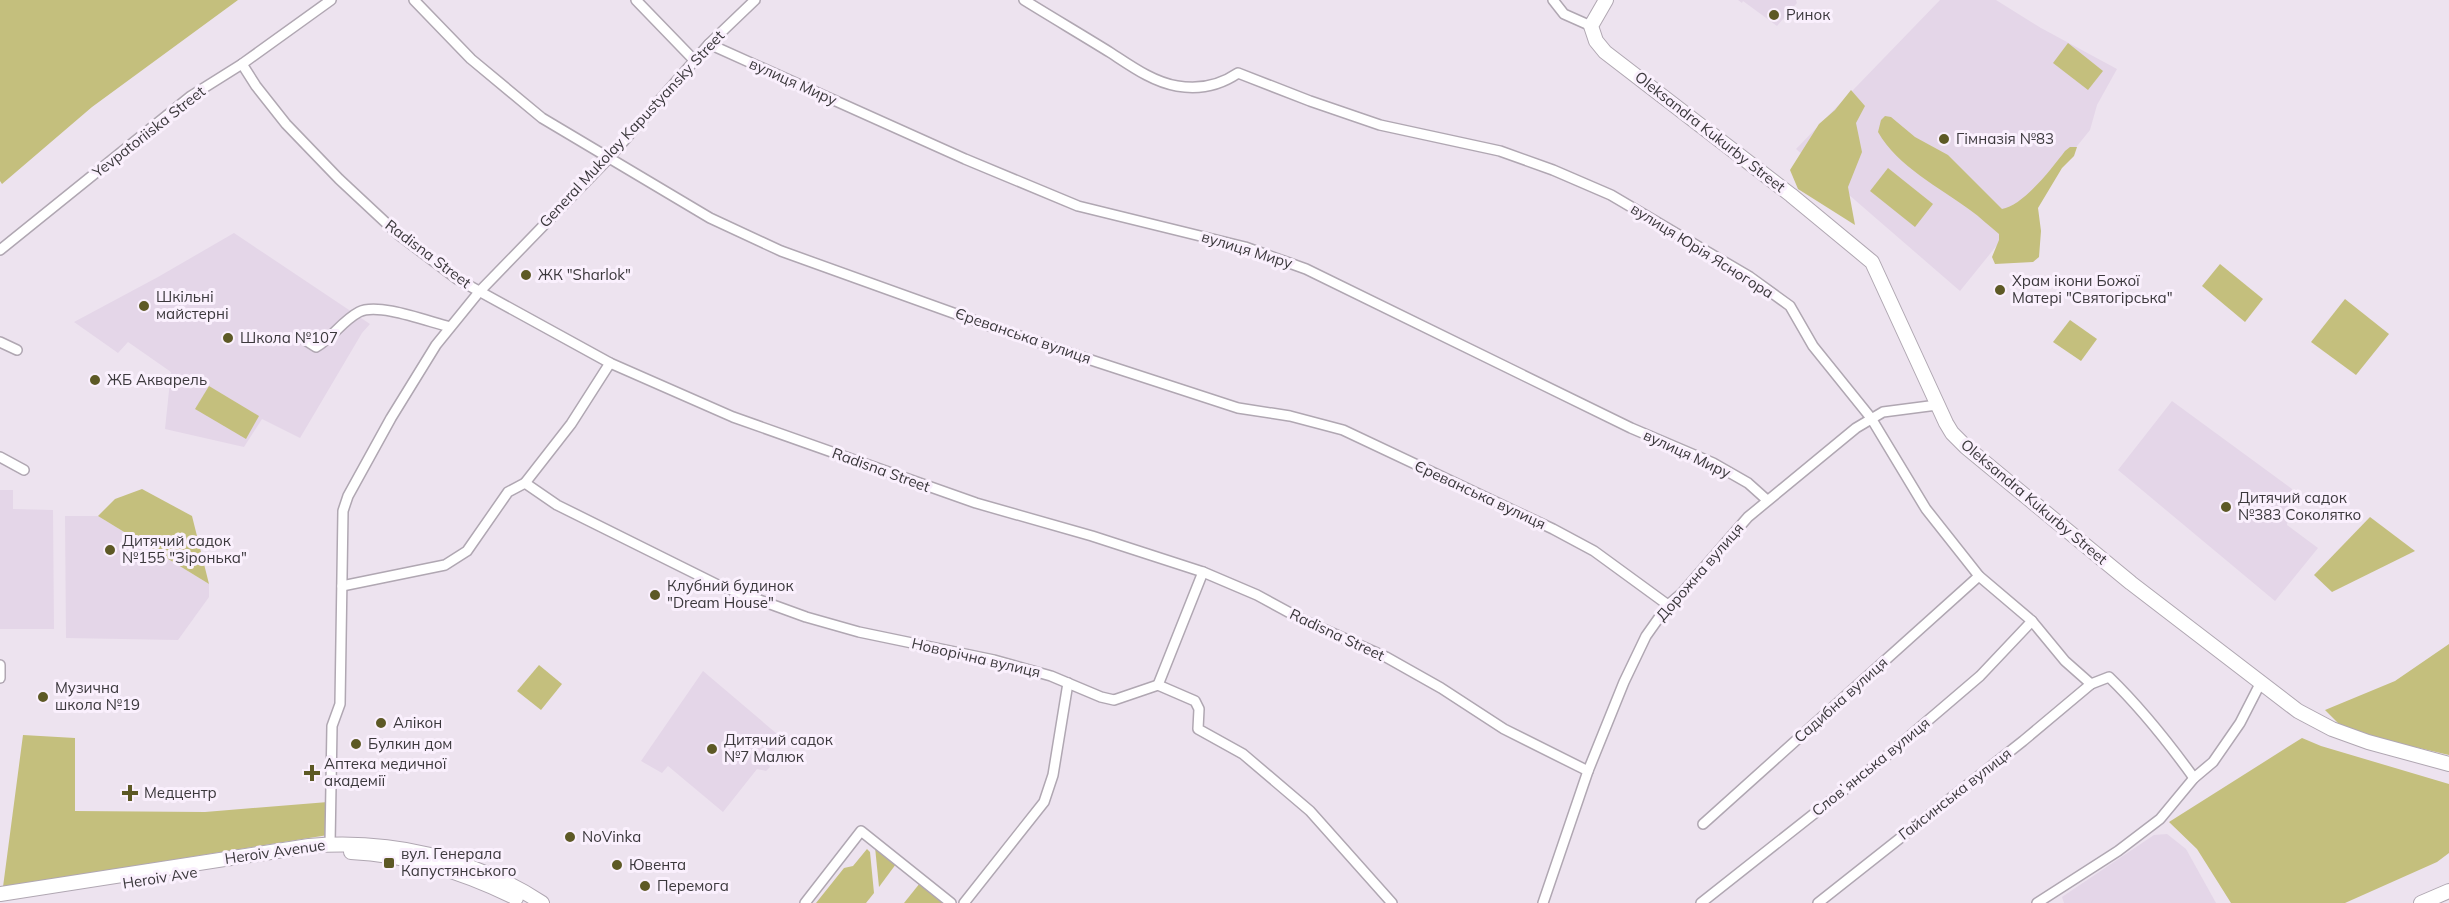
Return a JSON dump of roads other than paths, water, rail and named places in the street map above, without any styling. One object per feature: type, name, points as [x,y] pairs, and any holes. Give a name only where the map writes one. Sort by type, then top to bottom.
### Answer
[{"type":"street","name":"Yevpatoriiska Street","points":[[0,250],[191,96],[242,64],[331,0]]},
{"type":"street","name":"Єреванська вулиця","points":[[414,0],[471,59],[542,118],[710,218],[781,251],[981,323],[1238,408],[1290,416],[1343,430],[1594,551],[1668,605]]},
{"type":"street","points":[[636,0],[694,60]]},
{"type":"street","name":"General Mukolay Kapustyansky Street","points":[[330,844],[332,726],[340,704],[341,527],[348,496],[391,418],[436,345],[450,327],[479,292],[608,159],[708,44],[755,0]]},
{"type":"street","name":"вулиця Юрія Ясногора","points":[[1024,0],[1139,70],[1165,83],[1178,87],[1207,88],[1225,82],[1238,73],[1380,125],[1500,152],[1552,170],[1611,195],[1750,277],[1790,306],[1813,346],[1871,418],[1926,508],[1979,576],[2032,621],[2065,661],[2091,684]]},
{"type":"street","points":[[1553,0],[1564,14],[1591,26],[1606,0]]},
{"type":"street","name":"Oleksandra Kukurby Street","points":[[1591,26],[1596,41],[1605,52],[1776,183],[1872,262],[1891,299],[1937,405],[1952,433],[1966,447],[2132,583],[2260,684],[2298,711],[2332,729],[2368,742],[2449,764]]},
{"type":"street","name":"вулиця Миру","points":[[708,44],[965,159],[1078,206],[1245,247],[1306,269],[1631,428],[1713,463],[1748,483],[1767,500]]},
{"type":"street","name":"Radisna Street","points":[[242,64],[286,124],[339,179],[399,235],[457,279],[610,363],[733,417],[976,504],[1092,536],[1203,572],[1257,595],[1303,620],[1386,657],[1504,729],[1588,771]]},
{"type":"street","points":[[302,338],[315,347],[329,339],[362,310],[375,309],[450,327]]},
{"type":"street","points":[[0,342],[17,350]]},
{"type":"street","points":[[342,586],[446,565],[467,551],[508,492],[525,483],[571,424],[610,363]]},
{"type":"street","name":"Дорожна вулиця","points":[[1543,903],[1588,771],[1646,636],[1668,605],[1682,593],[1748,517],[1871,418],[1883,412],[1937,405]]},
{"type":"street","points":[[0,457],[24,470]]},
{"type":"street","name":"Новорічна вулиця","points":[[525,483],[557,505],[718,585],[806,617],[859,632],[994,660],[1068,683],[1101,698],[1114,700],[1158,686]]},
{"type":"street","points":[[1203,572],[1158,686],[1195,701],[1199,709],[1198,729],[1243,754],[1310,811],[1392,903]]},
{"type":"street","name":"Садибна вулиця","points":[[1703,824],[1979,576]]},
{"type":"street","name":"Словʼянська вулиця","points":[[1701,903],[1885,757],[1980,676],[2032,621]]},
{"type":"street","points":[[0,665],[0,678]]},
{"type":"street","points":[[2091,684],[2109,677],[2146,717],[2194,778]]},
{"type":"street","points":[[964,903],[1044,802],[1053,776],[1068,683]]},
{"type":"street","name":"Гайсинська вулиця","points":[[1818,903],[2023,741],[2091,684]]},
{"type":"street","points":[[2037,903],[2118,852],[2160,819],[2194,778],[2213,762],[2230,739],[2260,684]]},
{"type":"street","points":[[805,903],[861,831],[951,903]]},
{"type":"street","name":"Heroiv Avenue","points":[[0,894],[330,844],[375,845],[442,857],[504,881],[542,903]]},
{"type":"street","name":"Heroiv Ave","points":[[2,903],[299,855],[341,852],[399,858],[432,865],[460,873],[526,903]]},
{"type":"street","points":[[2421,903],[2449,891]]},
{"type":"place","name":"Ринок","points":[[1774,15]]},
{"type":"place","name":"Гімназія №83","points":[[1944,139]]},
{"type":"place","name":"ЖК \"Sharlok\"","points":[[526,275]]},
{"type":"place","name":"Храм ікони Божої Матері \"Святогірська\"","points":[[2000,290]]},
{"type":"place","name":"Шкільні майстерні","points":[[144,306]]},
{"type":"place","name":"Школа №107","points":[[228,338]]},
{"type":"place","name":"ЖБ Акварель","points":[[95,380]]},
{"type":"place","name":"Дитячий садок №383 Соколятко","points":[[2226,507]]},
{"type":"place","name":"Дитячий садок №155 \"Зіронька\"","points":[[110,550]]},
{"type":"place","name":"Клубний будинок \"Dream House\"","points":[[655,595]]},
{"type":"place","name":"Музична школа №19","points":[[43,697]]},
{"type":"place","name":"Алікон","points":[[381,723]]},
{"type":"place","name":"Булкин дом","points":[[356,744]]},
{"type":"place","name":"Дитячий садок №7 Малюк","points":[[712,749]]},
{"type":"place","name":"Аптека медичної академії","points":[[312,773]]},
{"type":"place","name":"Медцентр","points":[[130,793]]},
{"type":"place","name":"NoVinka","points":[[570,837]]},
{"type":"place","name":"вул. Генерала Капустянського","points":[[389,863]]},
{"type":"place","name":"Ювента","points":[[617,865]]},
{"type":"place","name":"Перемога","points":[[645,886]]}]
